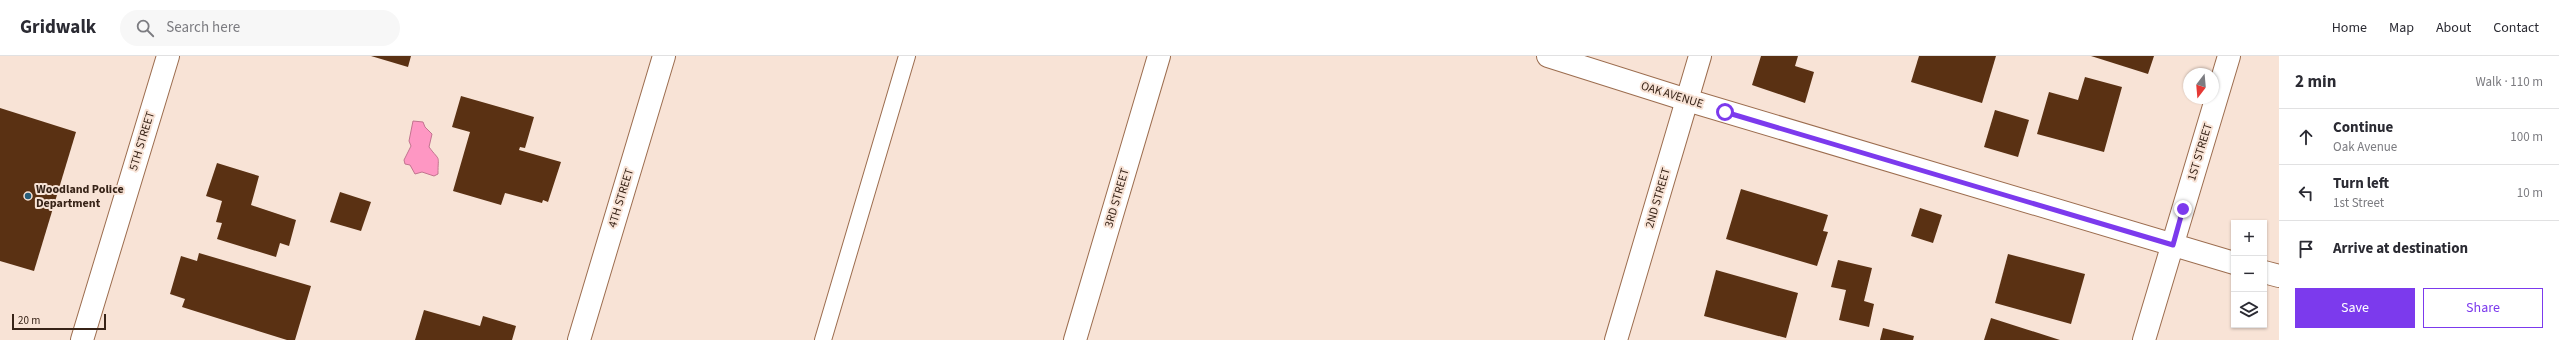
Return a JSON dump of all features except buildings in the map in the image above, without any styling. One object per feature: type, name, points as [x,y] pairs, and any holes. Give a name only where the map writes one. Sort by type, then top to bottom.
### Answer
[{"type":"street","name":"5TH STREET","points":[[82,340],[168,56]]},
{"type":"street","name":"4TH STREET","points":[[579,340],[664,56]]},
{"type":"street","name":"3RD STREET","points":[[1074,340],[1159,56]]},
{"type":"street","name":"OAK AVENUE","points":[[1548,56],[1687,100],[2231,262]]},
{"type":"street","name":"2ND STREET","points":[[1616,340],[1700,56]]},
{"type":"street","name":"1ST STREET","points":[[2144,340],[2229,56]]},
{"type":"street","points":[[2267,273],[2279,276]]},
{"type":"lane","points":[[823,340],[907,56]]},
{"type":"shaded area","points":[[413,121],[423,122],[425,127],[432,134],[429,147],[438,159],[438,174],[434,176],[422,172],[415,174],[410,165],[405,164],[404,160],[411,146],[409,141]]},
{"type":"place","name":"Woodland Police Department","points":[[28,196]]},
{"type":"route","points":[[1725,112],[2173,245],[2183,209]]}]
